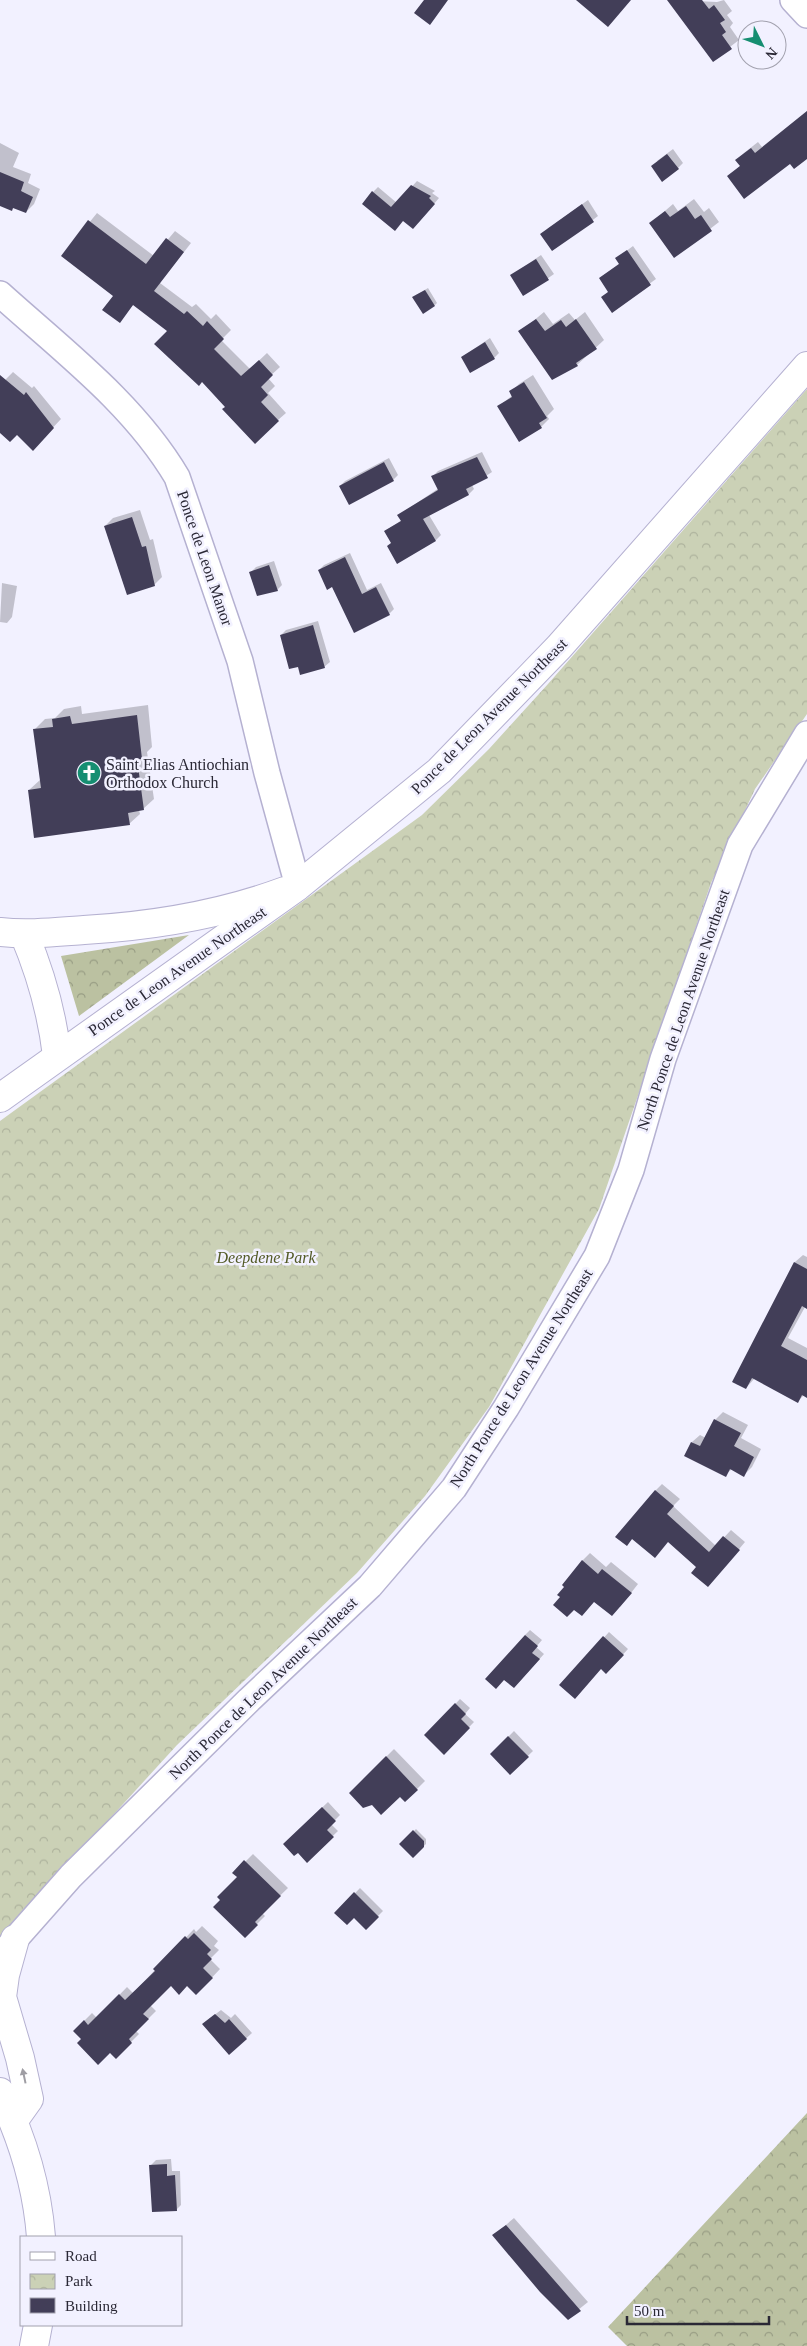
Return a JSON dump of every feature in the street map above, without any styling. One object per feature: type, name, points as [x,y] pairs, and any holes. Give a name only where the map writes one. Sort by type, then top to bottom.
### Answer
[{"type":"main road","name":"Ponce de Leon Avenue Northeast","points":[[0,1098],[298,886],[439,771],[559,647],[807,366]]},
{"type":"main road","points":[[12,933],[129,927],[174,921],[245,905],[298,886]]},
{"type":"main road","points":[[12,933],[39,968],[54,1024],[57,1056]]},
{"type":"main road","points":[[6,1947],[2,1998],[20,2058],[29,2099],[14,2120]]},
{"type":"main road","points":[[0,2092],[14,2120],[28,2157],[36,2190],[41,2236]]},
{"type":"main road","points":[[34,2346],[38,2326]]},
{"type":"street","points":[[793,0],[807,15]]},
{"type":"street","name":"Ponce de Leon Manor","points":[[0,294],[103,386],[162,452],[178,477],[240,661],[267,773],[298,886]]},
{"type":"street","name":"North Ponce de Leon Avenue Northeast","points":[[6,1947],[84,1863],[249,1700],[370,1586],[454,1488],[506,1408],[597,1256],[631,1170],[664,1059],[740,845],[752,827],[766,799],[807,734]]},
{"type":"green space","name":"Deepdene Park","points":[[807,389],[807,714],[755,789],[711,883],[599,1209],[489,1407],[425,1496],[357,1573],[177,1745],[0,1939],[0,1121],[422,815],[489,749],[548,684]]},
{"type":"green space","points":[[189,935],[79,1016],[61,956]]},
{"type":"green space","points":[[807,2113],[807,2346],[627,2346],[608,2327]]},
{"type":"building","points":[[424,0],[448,0],[430,25],[414,13]]},
{"type":"building","points":[[576,0],[631,0],[608,27]]},
{"type":"building","points":[[667,0],[702,0],[709,9],[714,5],[725,20],[720,23],[726,32],[722,35],[732,49],[713,62]]},
{"type":"building","points":[[807,111],[807,159],[794,169],[790,164],[744,199],[727,176],[740,166],[735,160],[751,148],[755,153]]},
{"type":"building","points":[[667,154],[679,169],[662,182],[651,166]]},
{"type":"building","points":[[0,172],[24,182],[21,191],[33,197],[26,213],[13,208],[12,211],[0,206]]},
{"type":"building","points":[[411,185],[431,196],[429,198],[435,204],[413,229],[403,221],[395,231],[362,204],[372,191],[391,207]]},
{"type":"building","points":[[582,204],[594,222],[552,251],[540,234]]},
{"type":"building","points":[[686,206],[695,219],[701,215],[712,231],[674,258],[649,223],[665,211],[670,217]]},
{"type":"building","points":[[88,220],[146,264],[166,238],[184,252],[154,291],[184,314],[187,311],[203,326],[207,321],[224,339],[214,349],[241,376],[259,360],[273,375],[261,387],[268,395],[261,402],[279,421],[255,444],[222,409],[225,407],[202,382],[199,386],[154,344],[167,331],[133,305],[120,323],[102,310],[113,296],[61,256]]},
{"type":"building","points":[[627,250],[651,285],[612,313],[601,297],[608,292],[599,278],[619,264],[615,258]]},
{"type":"building","points":[[536,259],[549,280],[523,296],[510,275]]},
{"type":"building","points":[[425,290],[435,306],[423,314],[412,297]]},
{"type":"building","points":[[536,319],[545,331],[561,320],[566,327],[576,319],[597,349],[576,363],[578,366],[552,380],[518,331]]},
{"type":"building","points":[[485,342],[495,359],[470,373],[461,357]]},
{"type":"building","points":[[0,375],[24,395],[26,392],[54,428],[33,451],[17,435],[10,442],[0,433]]},
{"type":"building","points":[[524,382],[547,418],[539,423],[542,428],[519,442],[497,406],[512,397],[509,391]]},
{"type":"building","points":[[477,457],[488,478],[466,489],[469,495],[423,519],[436,541],[397,564],[387,546],[391,543],[384,531],[401,521],[397,515],[438,490],[431,476]]},
{"type":"building","points":[[384,462],[394,481],[349,505],[339,486]]},
{"type":"building","points":[[132,517],[142,547],[146,546],[155,586],[127,595],[104,526]]},
{"type":"building","points":[[345,557],[362,594],[376,587],[390,615],[354,633],[332,587],[327,590],[318,570]]},
{"type":"building","points":[[269,565],[278,591],[257,596],[249,572]]},
{"type":"building","points":[[313,625],[325,668],[300,675],[298,667],[289,669],[280,635]]},
{"type":"building","name":"Saint Elias Antiochian Orthodox Church","points":[[137,715],[142,759],[137,759],[144,810],[128,813],[130,825],[34,838],[28,790],[41,788],[33,729],[53,727],[52,719],[70,716],[72,724]]},
{"type":"building","points":[[794,1262],[807,1269],[807,1309],[802,1306],[781,1346],[807,1360],[807,1398],[802,1395],[798,1403],[752,1378],[746,1389],[732,1382]]},
{"type":"building","points":[[714,1419],[741,1433],[734,1446],[754,1457],[744,1477],[730,1469],[726,1477],[684,1456],[691,1442],[700,1446]]},
{"type":"building","points":[[655,1490],[674,1506],[667,1514],[709,1552],[723,1536],[740,1550],[708,1587],[691,1573],[696,1567],[668,1542],[655,1558],[632,1539],[627,1546],[615,1537]]},
{"type":"building","points":[[582,1560],[598,1574],[602,1569],[632,1593],[612,1616],[594,1602],[582,1616],[574,1610],[567,1617],[553,1605],[560,1597],[557,1595],[564,1587],[562,1585]]},
{"type":"building","points":[[525,1635],[538,1646],[532,1653],[540,1659],[514,1688],[504,1680],[496,1689],[485,1679]]},
{"type":"building","points":[[603,1636],[624,1655],[606,1674],[601,1669],[575,1699],[559,1685]]},
{"type":"building","points":[[455,1703],[466,1714],[461,1719],[470,1728],[444,1755],[424,1735]]},
{"type":"building","points":[[508,1736],[529,1757],[510,1775],[490,1754]]},
{"type":"building","points":[[386,1756],[418,1790],[405,1802],[400,1797],[381,1815],[372,1805],[363,1808],[349,1793]]},
{"type":"building","points":[[322,1807],[336,1821],[327,1830],[334,1837],[307,1863],[298,1853],[294,1856],[283,1844]]},
{"type":"building","points":[[413,1830],[424,1841],[424,1847],[413,1858],[399,1844]]},
{"type":"building","points":[[244,1860],[281,1896],[255,1922],[258,1925],[245,1938],[213,1907],[220,1900],[217,1897],[237,1877],[232,1873]]},
{"type":"building","points":[[354,1892],[379,1917],[366,1930],[354,1918],[347,1925],[334,1913]]},
{"type":"building","points":[[194,1933],[211,1950],[207,1954],[212,1959],[203,1968],[213,1978],[196,1995],[187,1986],[179,1995],[171,1986],[143,2014],[149,2019],[129,2039],[132,2043],[116,2059],[110,2053],[98,2065],[77,2043],[81,2039],[73,2031],[84,2020],[88,2025],[119,1994],[125,2000],[155,1971],[153,1969],[185,1936],[188,1939]]},
{"type":"building","points":[[215,2014],[225,2023],[229,2019],[247,2039],[229,2055],[202,2024]]},
{"type":"building","points":[[167,2164],[167,2176],[175,2175],[177,2211],[152,2212],[149,2165]]},
{"type":"building","points":[[506,2225],[581,2311],[568,2320],[540,2292],[492,2235]]},
{"type":"place","name":"Saint Elias Antiochian Orthodox Church","points":[[89,773]]}]
